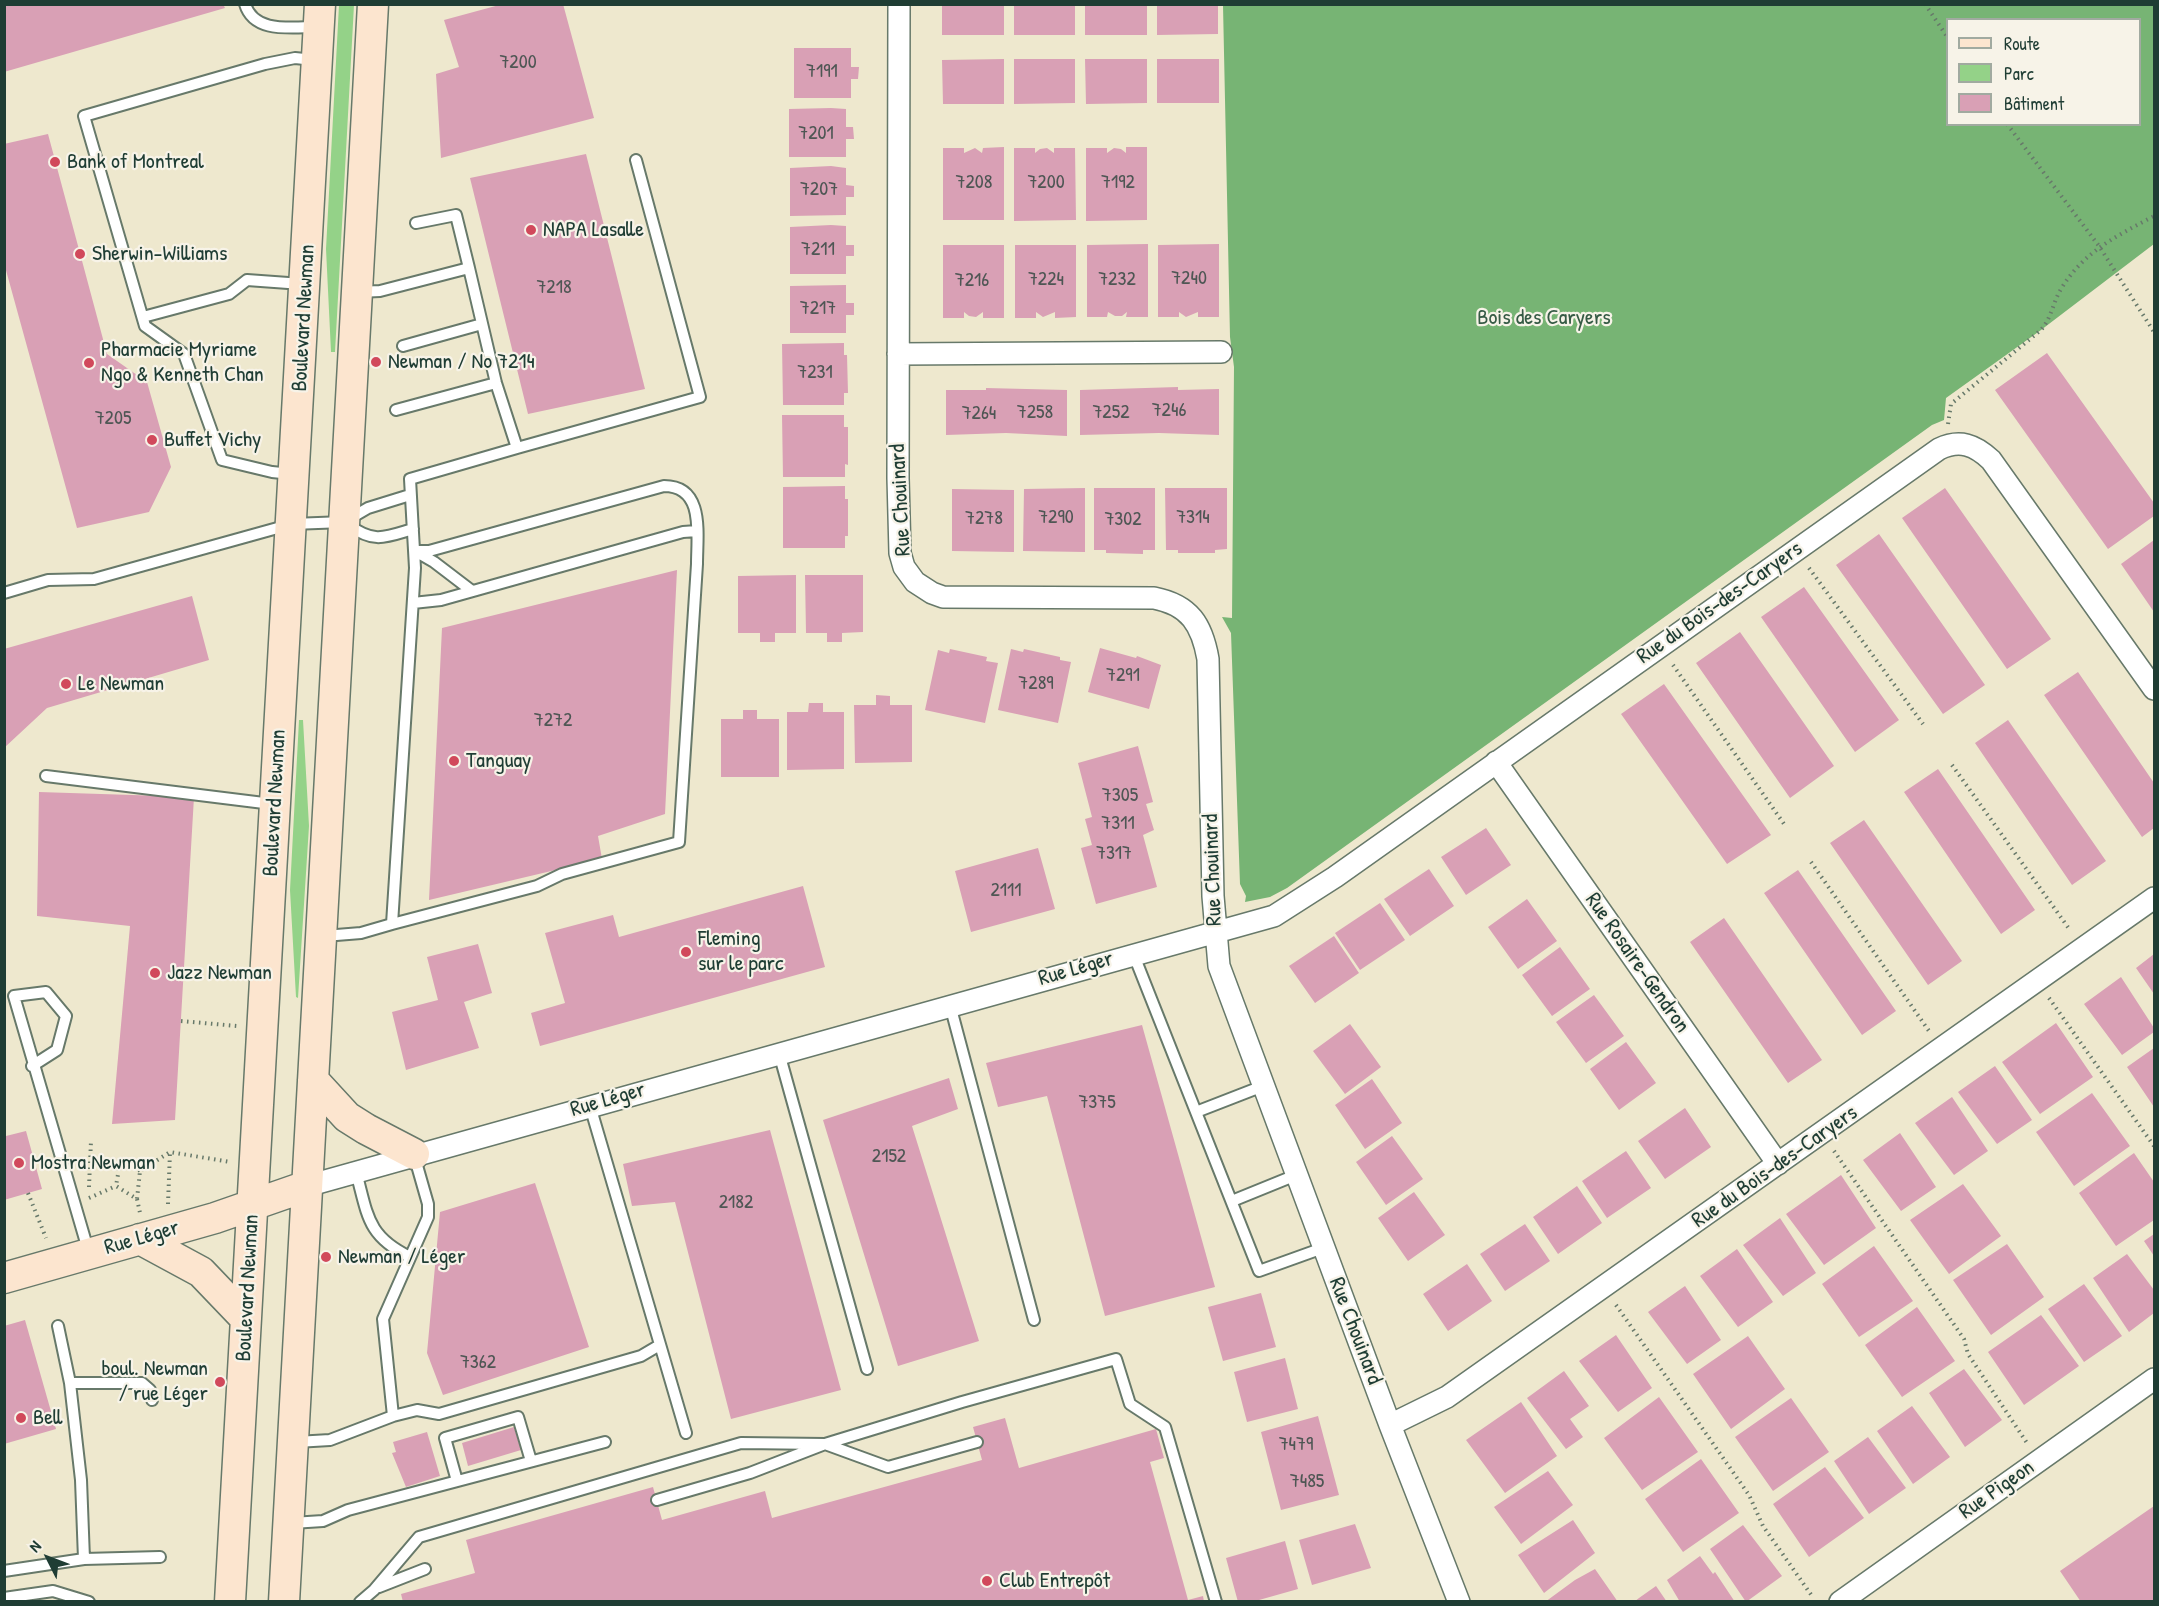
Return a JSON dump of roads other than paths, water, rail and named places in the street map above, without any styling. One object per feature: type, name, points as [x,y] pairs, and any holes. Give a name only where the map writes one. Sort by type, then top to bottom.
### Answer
[{"type":"main road","points":[[284,1602],[373,4]]},
{"type":"main road","name":"Boulevard Newman","points":[[230,1602],[320,16]]},
{"type":"main road","points":[[313,1080],[347,1117],[414,1154]]},
{"type":"main road","name":"Rue Léger","points":[[4,1278],[89,1253],[140,1226],[252,1204],[307,1186]]},
{"type":"main road","points":[[140,1226],[201,1272],[246,1319]]},
{"type":"street","name":"Rue Chouinard","points":[[899,4],[898,354],[900,553],[904,567],[915,582],[932,593],[953,598],[1154,598],[1182,607],[1199,626],[1208,659],[1214,932],[1221,973],[1453,1600]]},
{"type":"street","points":[[898,354],[1221,352]]},
{"type":"street","name":"Rue du Bois-des-Caryers","points":[[1214,932],[1263,920],[1288,908],[1930,456],[1952,444],[1968,444],[1991,460],[2154,689]]},
{"type":"street","name":"Rue Rosaire-Gendron","points":[[1496,762],[1778,1164]]},
{"type":"street","name":"Rue du Bois-des-Caryers","points":[[1390,1425],[1447,1398],[2154,898]]},
{"type":"street","name":"Rue Léger","points":[[307,1186],[414,1154],[1214,932]]},
{"type":"street","name":"Rue Pigeon","points":[[1840,1602],[2154,1378]]},
{"type":"lane","points":[[244,4],[252,19],[264,25],[320,16]]},
{"type":"lane","points":[[295,474],[272,472],[222,460],[184,354],[145,326],[84,116],[280,60],[318,60]]},
{"type":"lane","points":[[392,924],[413,603],[415,551],[410,479],[700,397],[636,160]]},
{"type":"lane","points":[[416,223],[456,215],[496,383],[517,448]]},
{"type":"lane","points":[[357,292],[380,291],[469,268]]},
{"type":"lane","points":[[143,317],[229,294],[247,280],[306,284]]},
{"type":"lane","points":[[403,346],[482,324]]},
{"type":"lane","points":[[396,410],[496,383]]},
{"type":"lane","points":[[320,937],[361,933],[537,886],[562,874],[679,842],[697,531],[697,518],[691,498],[680,488],[664,486],[429,550],[415,551]]},
{"type":"lane","points":[[4,593],[48,580],[94,579],[292,524],[344,522],[368,508],[410,495]]},
{"type":"lane","points":[[344,522],[366,537],[377,539],[413,530]]},
{"type":"lane","points":[[413,603],[430,602],[683,532],[697,531]]},
{"type":"lane","points":[[415,551],[435,562],[472,591]]},
{"type":"lane","points":[[46,777],[275,804]]},
{"type":"lane","points":[[1133,953],[1259,1271],[1323,1248]]},
{"type":"lane","points":[[32,1066],[57,1050],[66,1016],[46,992],[14,996],[32,1066],[89,1253]]},
{"type":"lane","points":[[950,1005],[1034,1320]]},
{"type":"lane","points":[[779,1052],[867,1369]]},
{"type":"lane","points":[[1196,1112],[1263,1086]]},
{"type":"lane","points":[[590,1106],[658,1346],[686,1432]]},
{"type":"lane","points":[[393,1416],[383,1319],[428,1217],[428,1204],[414,1154]]},
{"type":"lane","points":[[356,1172],[375,1232],[390,1247],[410,1257]]},
{"type":"lane","points":[[1232,1201],[1296,1175]]},
{"type":"lane","points":[[58,1326],[70,1383],[81,1480],[84,1559]]},
{"type":"lane","points":[[293,1442],[330,1440],[393,1416],[417,1410],[439,1414],[641,1356],[658,1346]]},
{"type":"lane","points":[[657,1500],[750,1473],[825,1444],[1116,1359],[1130,1404],[1165,1427],[1216,1602]]},
{"type":"lane","points":[[70,1383],[142,1383],[150,1390],[152,1400]]},
{"type":"lane","points":[[457,1481],[445,1438],[518,1417],[531,1461]]},
{"type":"lane","points":[[288,1523],[323,1521],[348,1510],[605,1442]]},
{"type":"lane","points":[[360,1602],[374,1590],[419,1537],[741,1443],[825,1444],[888,1467],[977,1442]]},
{"type":"lane","points":[[4,1571],[84,1559],[160,1557]]},
{"type":"lane","points":[[374,1590],[425,1569]]},
{"type":"lane","points":[[4,1598],[53,1591],[89,1602]]},
{"type":"place","name":"Bank of Montreal","points":[[55,162]]},
{"type":"place","name":"NAPA Lasalle","points":[[531,230]]},
{"type":"place","name":"Sherwin-Williams","points":[[80,254]]},
{"type":"place","name":"Newman / No 7214","points":[[376,362]]},
{"type":"place","name":"Pharmacie Myriame Ngo & Kenneth Chan","points":[[89,363]]},
{"type":"place","name":"Buffet Vichy","points":[[152,440]]},
{"type":"place","name":"Le Newman","points":[[66,684]]},
{"type":"place","name":"Tanguay","points":[[454,761]]},
{"type":"place","name":"Fleming sur le parc","points":[[686,952]]},
{"type":"place","name":"Jazz Newman","points":[[155,973]]},
{"type":"place","name":"Mostra Newman","points":[[19,1163]]},
{"type":"place","name":"Newman / Léger","points":[[326,1257]]},
{"type":"place","name":"boul. Newman / rue Léger","points":[[220,1382]]},
{"type":"place","name":"Bell","points":[[21,1418]]},
{"type":"place","name":"Club Entrepôt","points":[[987,1581]]},
{"type":"park label","name":"Bois des Caryers","points":[[1544,318]]}]
